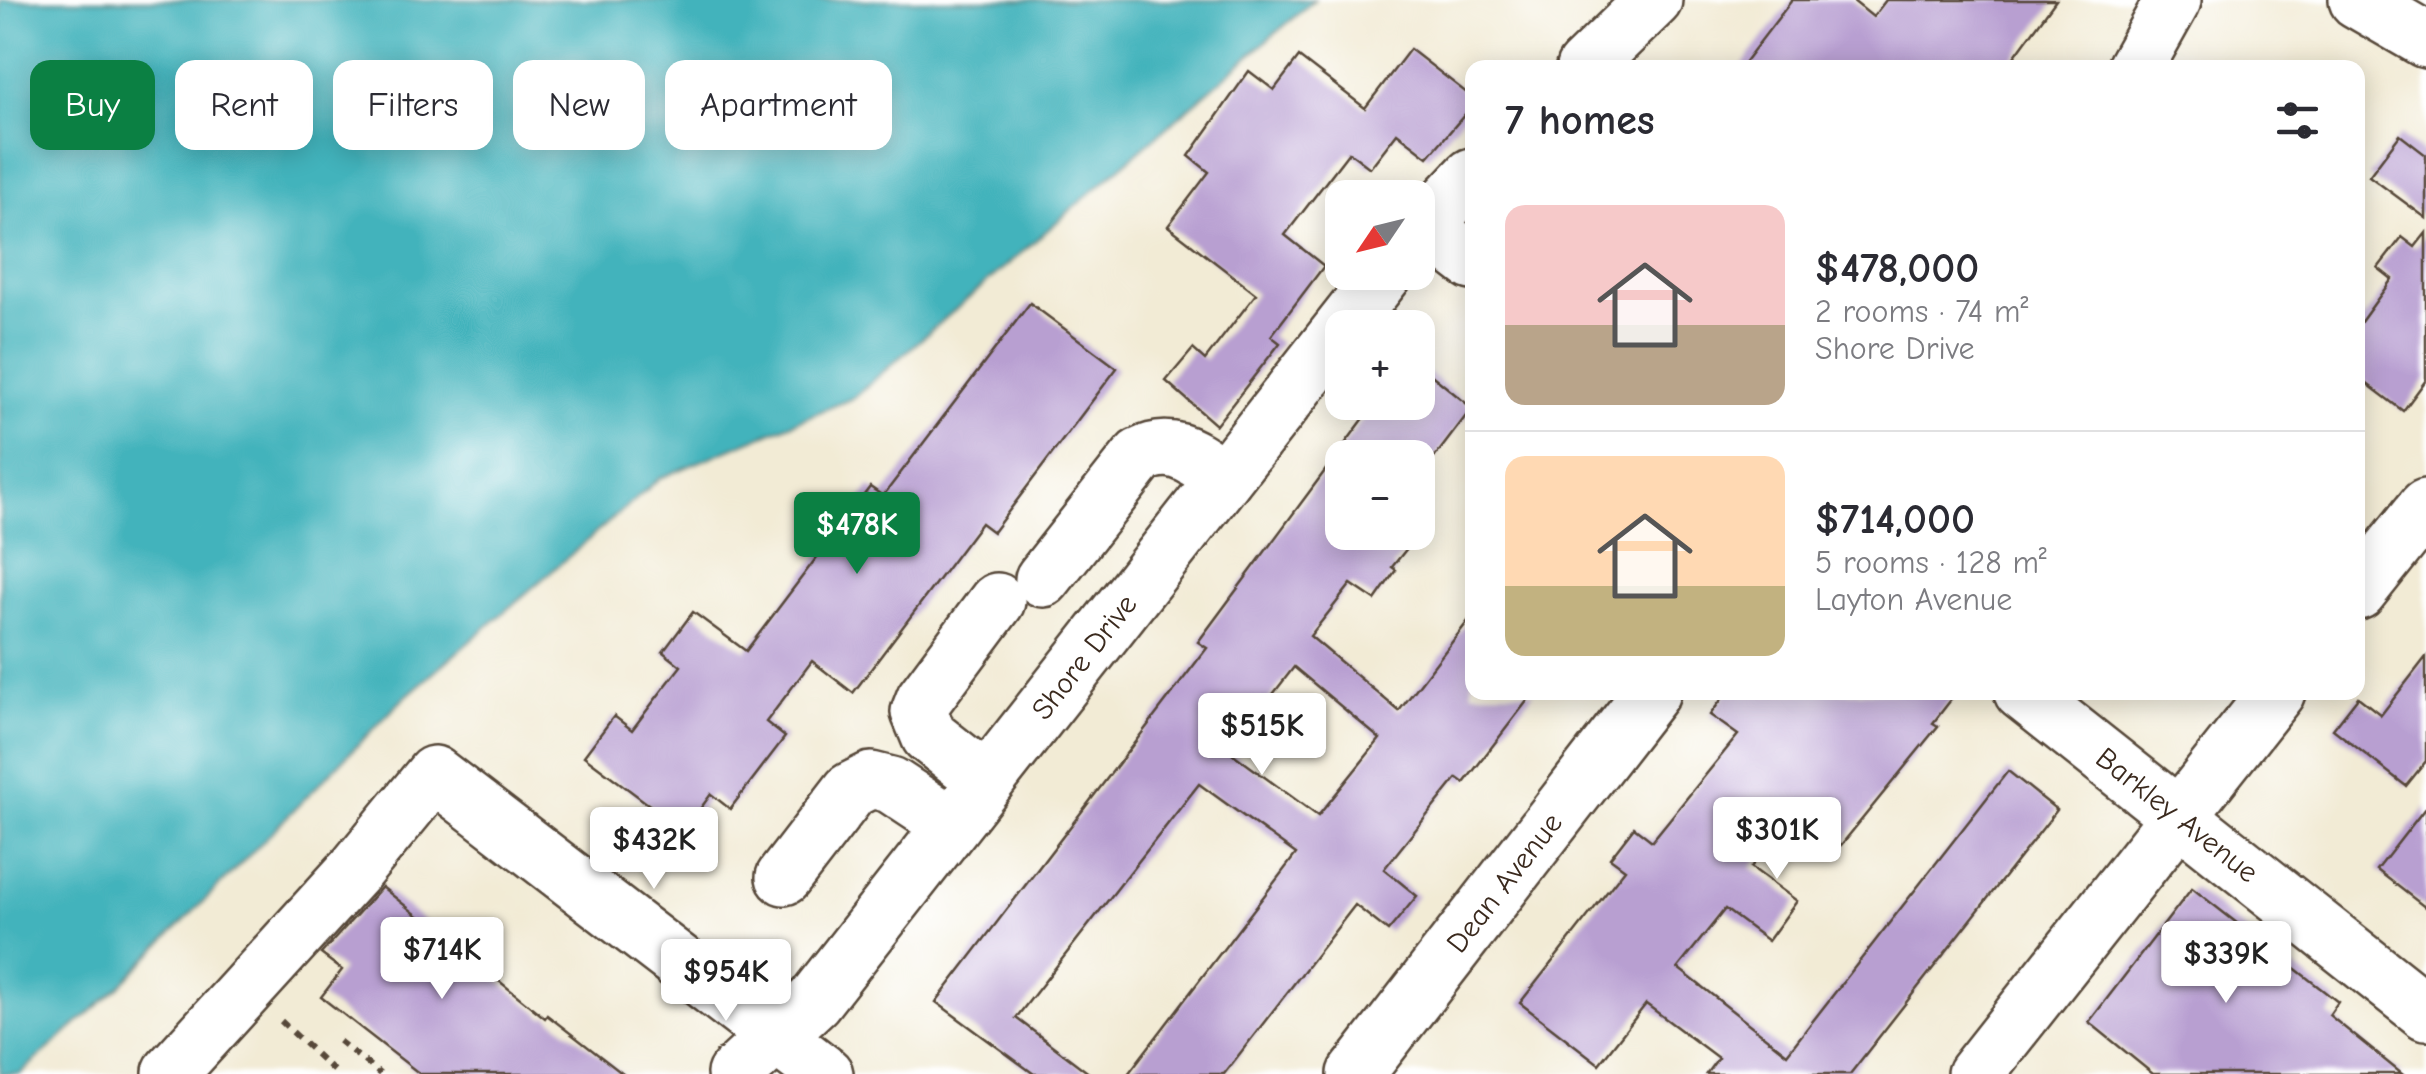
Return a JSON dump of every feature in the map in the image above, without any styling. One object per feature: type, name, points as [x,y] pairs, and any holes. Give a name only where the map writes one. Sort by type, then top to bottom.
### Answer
[{"type":"street","points":[[1592,60],[1654,0]]},
{"type":"street","points":[[2139,60],[2173,0]]},
{"type":"street","points":[[2357,0],[2426,40]]},
{"type":"street","points":[[1435,214],[1465,183]]},
{"type":"street","points":[[1435,238],[1465,257]]},
{"type":"street","name":"Shore Drive","points":[[735,1074],[814,1001],[1372,290]]},
{"type":"street","points":[[985,780],[929,736],[919,712],[924,699],[1140,456],[1156,447],[1176,448],[1224,478]]},
{"type":"street","points":[[2365,583],[2426,508]]},
{"type":"street","name":"Dean Avenue","points":[[1356,1074],[1646,700]]},
{"type":"street","name":"Barkley Avenue","points":[[2032,700],[2426,1012]]},
{"type":"street","points":[[1975,1074],[2271,700]]},
{"type":"street","points":[[170,1072],[356,869],[434,774],[824,1074]]},
{"type":"street","points":[[784,877],[851,790],[870,780],[891,785],[950,824]]},
{"type":"path","points":[[248,989],[337,1074]]},
{"type":"path","points":[[340,1041],[379,1074]]},
{"type":"water","points":[[0,0],[1314,0],[853,398],[660,478],[404,698],[118,988],[20,1074],[0,1074]]},
{"type":"building","points":[[1792,0],[1852,0],[1873,17],[1886,0],[2056,0],[2012,60],[1746,60]]},
{"type":"building","points":[[1410,49],[1465,92],[1465,114],[1428,157],[1397,133],[1370,168],[1349,152],[1325,180],[1285,235],[1324,266],[1271,336],[1280,343],[1216,425],[1166,381],[1193,349],[1205,360],[1256,294],[1168,226],[1209,172],[1189,156],[1249,71],[1274,90],[1299,57],[1365,108]]},
{"type":"building","points":[[2400,135],[2426,155],[2426,218],[2369,176]]},
{"type":"building","points":[[2426,233],[2426,380],[2403,411],[2365,382],[2365,316],[2392,279],[2378,268],[2402,237],[2415,247]]},
{"type":"building","points":[[1030,303],[1117,368],[993,532],[981,523],[853,693],[812,661],[766,722],[785,737],[730,809],[711,794],[684,831],[584,756],[614,716],[632,730],[681,666],[663,652],[693,612],[746,651],[870,487],[883,496]]},
{"type":"building","points":[[1435,378],[1465,402],[1465,417],[1435,457],[1435,440],[1348,440],[1363,420],[1435,420]]},
{"type":"building","points":[[1325,471],[1325,550],[1406,550],[1375,600],[1351,584],[1310,636],[1399,711],[1465,625],[1465,700],[1528,700],[1464,783],[1457,778],[1384,869],[1417,896],[1388,931],[1355,905],[1224,1074],[1128,1074],[1296,854],[1199,784],[1016,1018],[1090,1074],[1034,1074],[936,1002],[1207,648],[1198,642]],"holes":[[[1294,667],[1380,739],[1318,816],[1229,751]]]},
{"type":"building","points":[[2426,657],[2426,761],[2406,786],[2333,729],[2356,700],[2362,700],[2381,715]]},
{"type":"building","points":[[1721,700],[1951,700],[1933,723],[1938,726],[1841,845],[1797,812],[1751,867],[1797,901],[1768,941],[1725,909],[1678,968],[1787,1054],[2008,771],[2057,810],[1850,1074],[1706,1074],[1718,1058],[1646,1004],[1599,1064],[1520,1003],[1625,869],[1610,858],[1634,827],[1652,841],[1738,735],[1710,715]]},
{"type":"building","points":[[2426,807],[2426,908],[2377,870]]},
{"type":"building","points":[[382,887],[545,1018],[547,1015],[623,1074],[420,1074],[321,997],[342,970],[321,954]]},
{"type":"building","points":[[2192,888],[2338,1002],[2329,1015],[2402,1074],[2153,1074],[2089,1022]]}]
